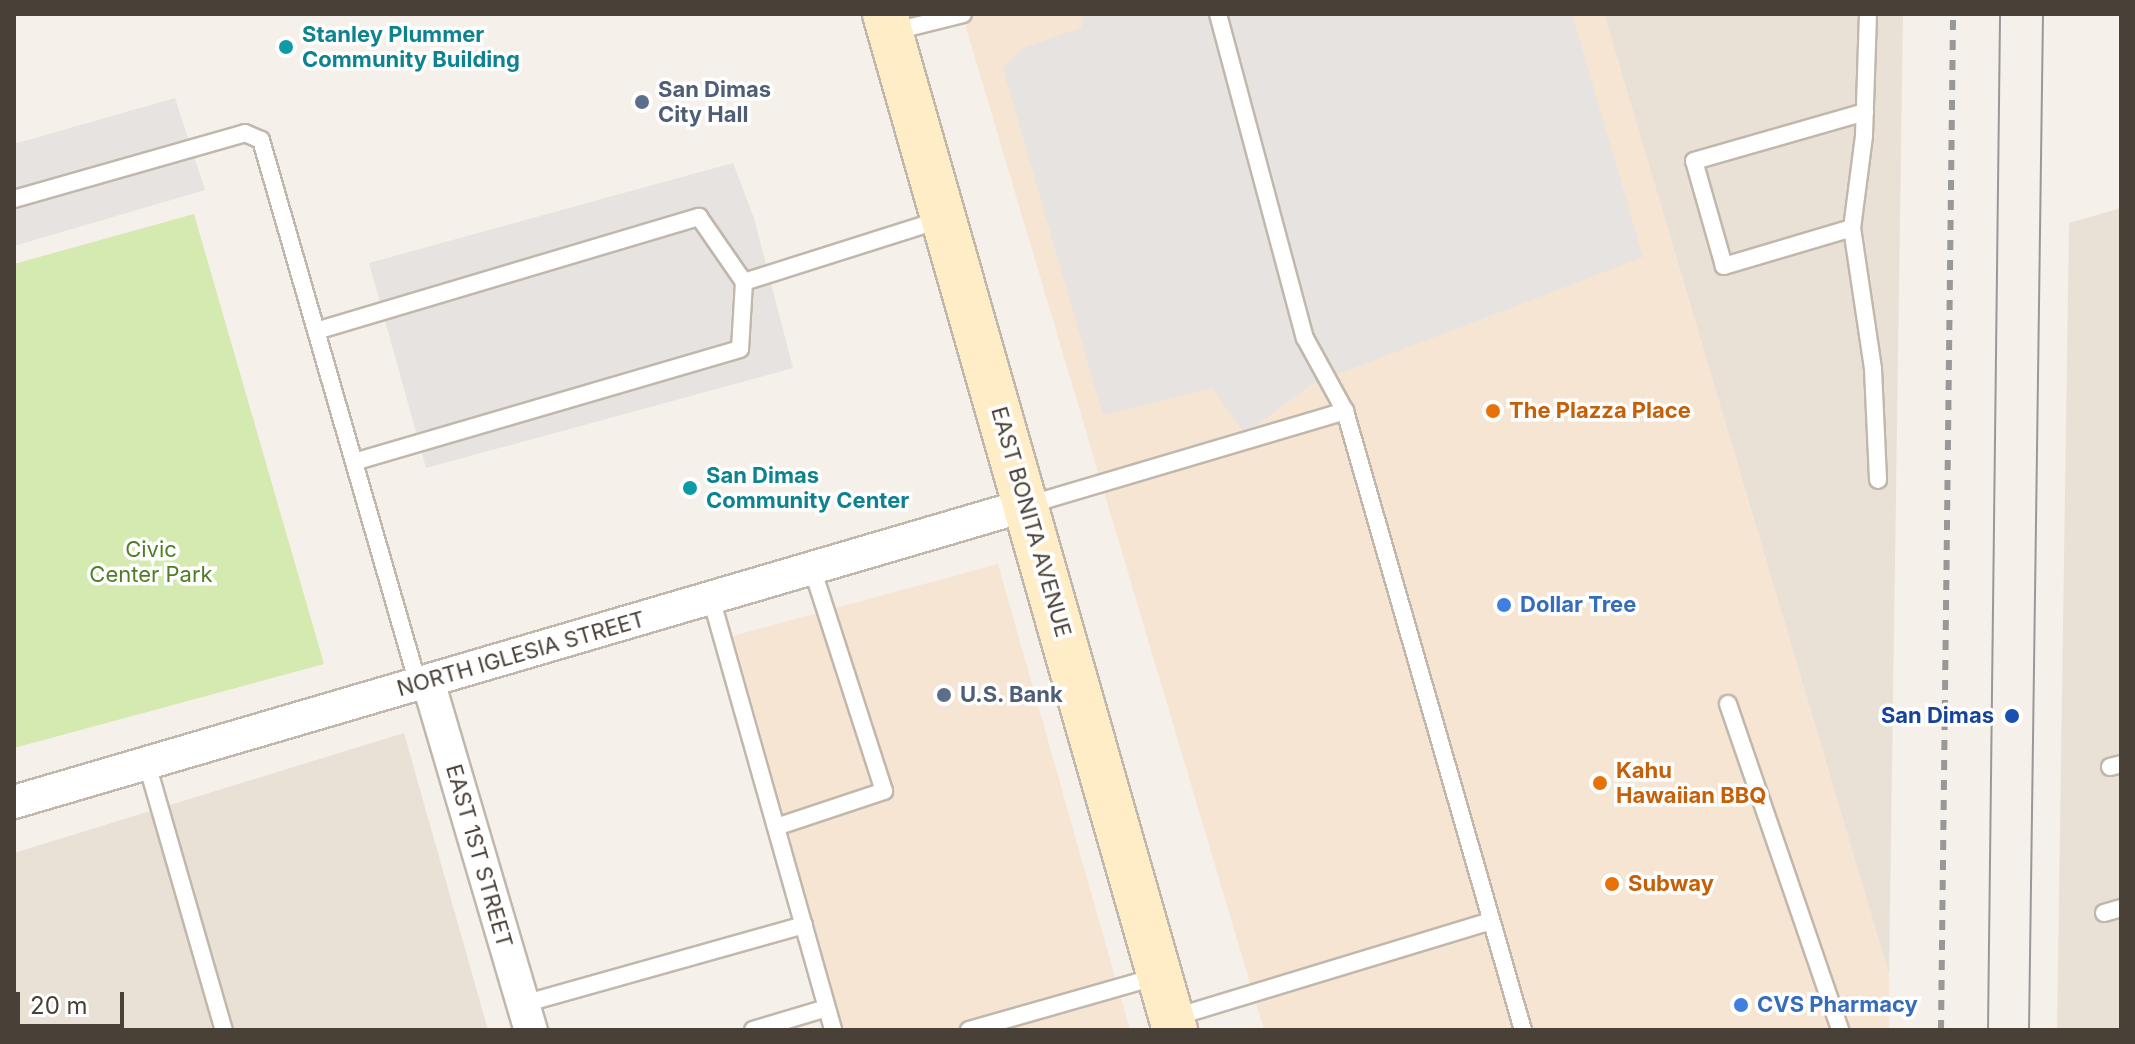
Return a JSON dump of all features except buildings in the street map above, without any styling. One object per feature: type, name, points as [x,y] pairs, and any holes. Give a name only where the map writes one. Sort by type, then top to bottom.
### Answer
[{"type":"main road","name":"EAST BONITA AVENUE","points":[[887,23],[1174,1024]]},
{"type":"street","name":"NORTH IGLESIA STREET","points":[[14,802],[1027,505]]},
{"type":"street","name":"EAST 1ST STREET","points":[[423,682],[527,1017]]},
{"type":"lane","points":[[887,23],[963,14]]},
{"type":"lane","points":[[1218,14],[1305,338],[1345,411],[1523,1030]]},
{"type":"lane","points":[[1868,14],[1865,112],[1852,228],[1873,369],[1878,480]]},
{"type":"lane","points":[[1852,228],[1724,266],[1694,161],[1865,112]]},
{"type":"lane","points":[[14,199],[245,133],[261,140],[354,462],[423,682]]},
{"type":"lane","points":[[316,331],[699,217],[744,282],[740,349],[354,462]]},
{"type":"lane","points":[[744,282],[944,218]]},
{"type":"lane","points":[[1027,505],[1345,411]]},
{"type":"lane","points":[[776,827],[884,791],[812,568]]},
{"type":"lane","points":[[711,598],[833,1030]]},
{"type":"lane","points":[[1728,704],[1840,1030]]},
{"type":"lane","points":[[147,764],[224,1030]]},
{"type":"lane","points":[[1174,1024],[1491,921]]},
{"type":"lane","points":[[527,1017],[804,925]]},
{"type":"lane","points":[[969,1030],[1160,976]]},
{"type":"lane","points":[[753,1030],[827,1008]]},
{"type":"shaded area","points":[[962,14],[1604,14],[1889,975],[1889,1030],[1264,1030]]},
{"type":"shaded area","points":[[1084,14],[1572,14],[1643,257],[1312,384],[1245,434],[1212,388],[1103,415],[1003,68],[1023,48],[1081,28]]},
{"type":"shaded area","points":[[1604,14],[1903,14],[1889,975]]},
{"type":"shaded area","points":[[175,98],[205,190],[14,246],[14,144]]},
{"type":"shaded area","points":[[733,163],[754,218],[793,368],[426,468],[369,263]]},
{"type":"shaded area","points":[[2121,208],[2121,1030],[2057,1030],[2069,223]]},
{"type":"shaded area","points":[[998,564],[1130,1030],[844,1030],[733,636]]},
{"type":"shaded area","points":[[404,733],[488,1030],[14,1030],[14,853]]},
{"type":"green space","name":"Civic Center Park","points":[[194,214],[324,664],[14,748],[14,264]]},
{"type":"tram line","points":[[1988,1030],[2000,14]]},
{"type":"tram line","points":[[2029,1030],[2043,14]]},
{"type":"railway","points":[[1941,1030],[1953,14]]},
{"type":"place","name":"Stanley Plummer Community Building","points":[[286,47]]},
{"type":"place","name":"San Dimas City Hall","points":[[642,102]]},
{"type":"place","name":"The Plazza Place","points":[[1493,411]]},
{"type":"place","name":"San Dimas Community Center","points":[[690,488]]},
{"type":"place","name":"Dollar Tree","points":[[1504,605]]},
{"type":"place","name":"U.S. Bank","points":[[944,695]]},
{"type":"place","name":"San Dimas","points":[[2012,716]]},
{"type":"place","name":"Kahu Hawaiian BBQ","points":[[1600,783]]},
{"type":"place","name":"Subway","points":[[1612,884]]},
{"type":"place","name":"CVS Pharmacy","points":[[1741,1005]]}]
